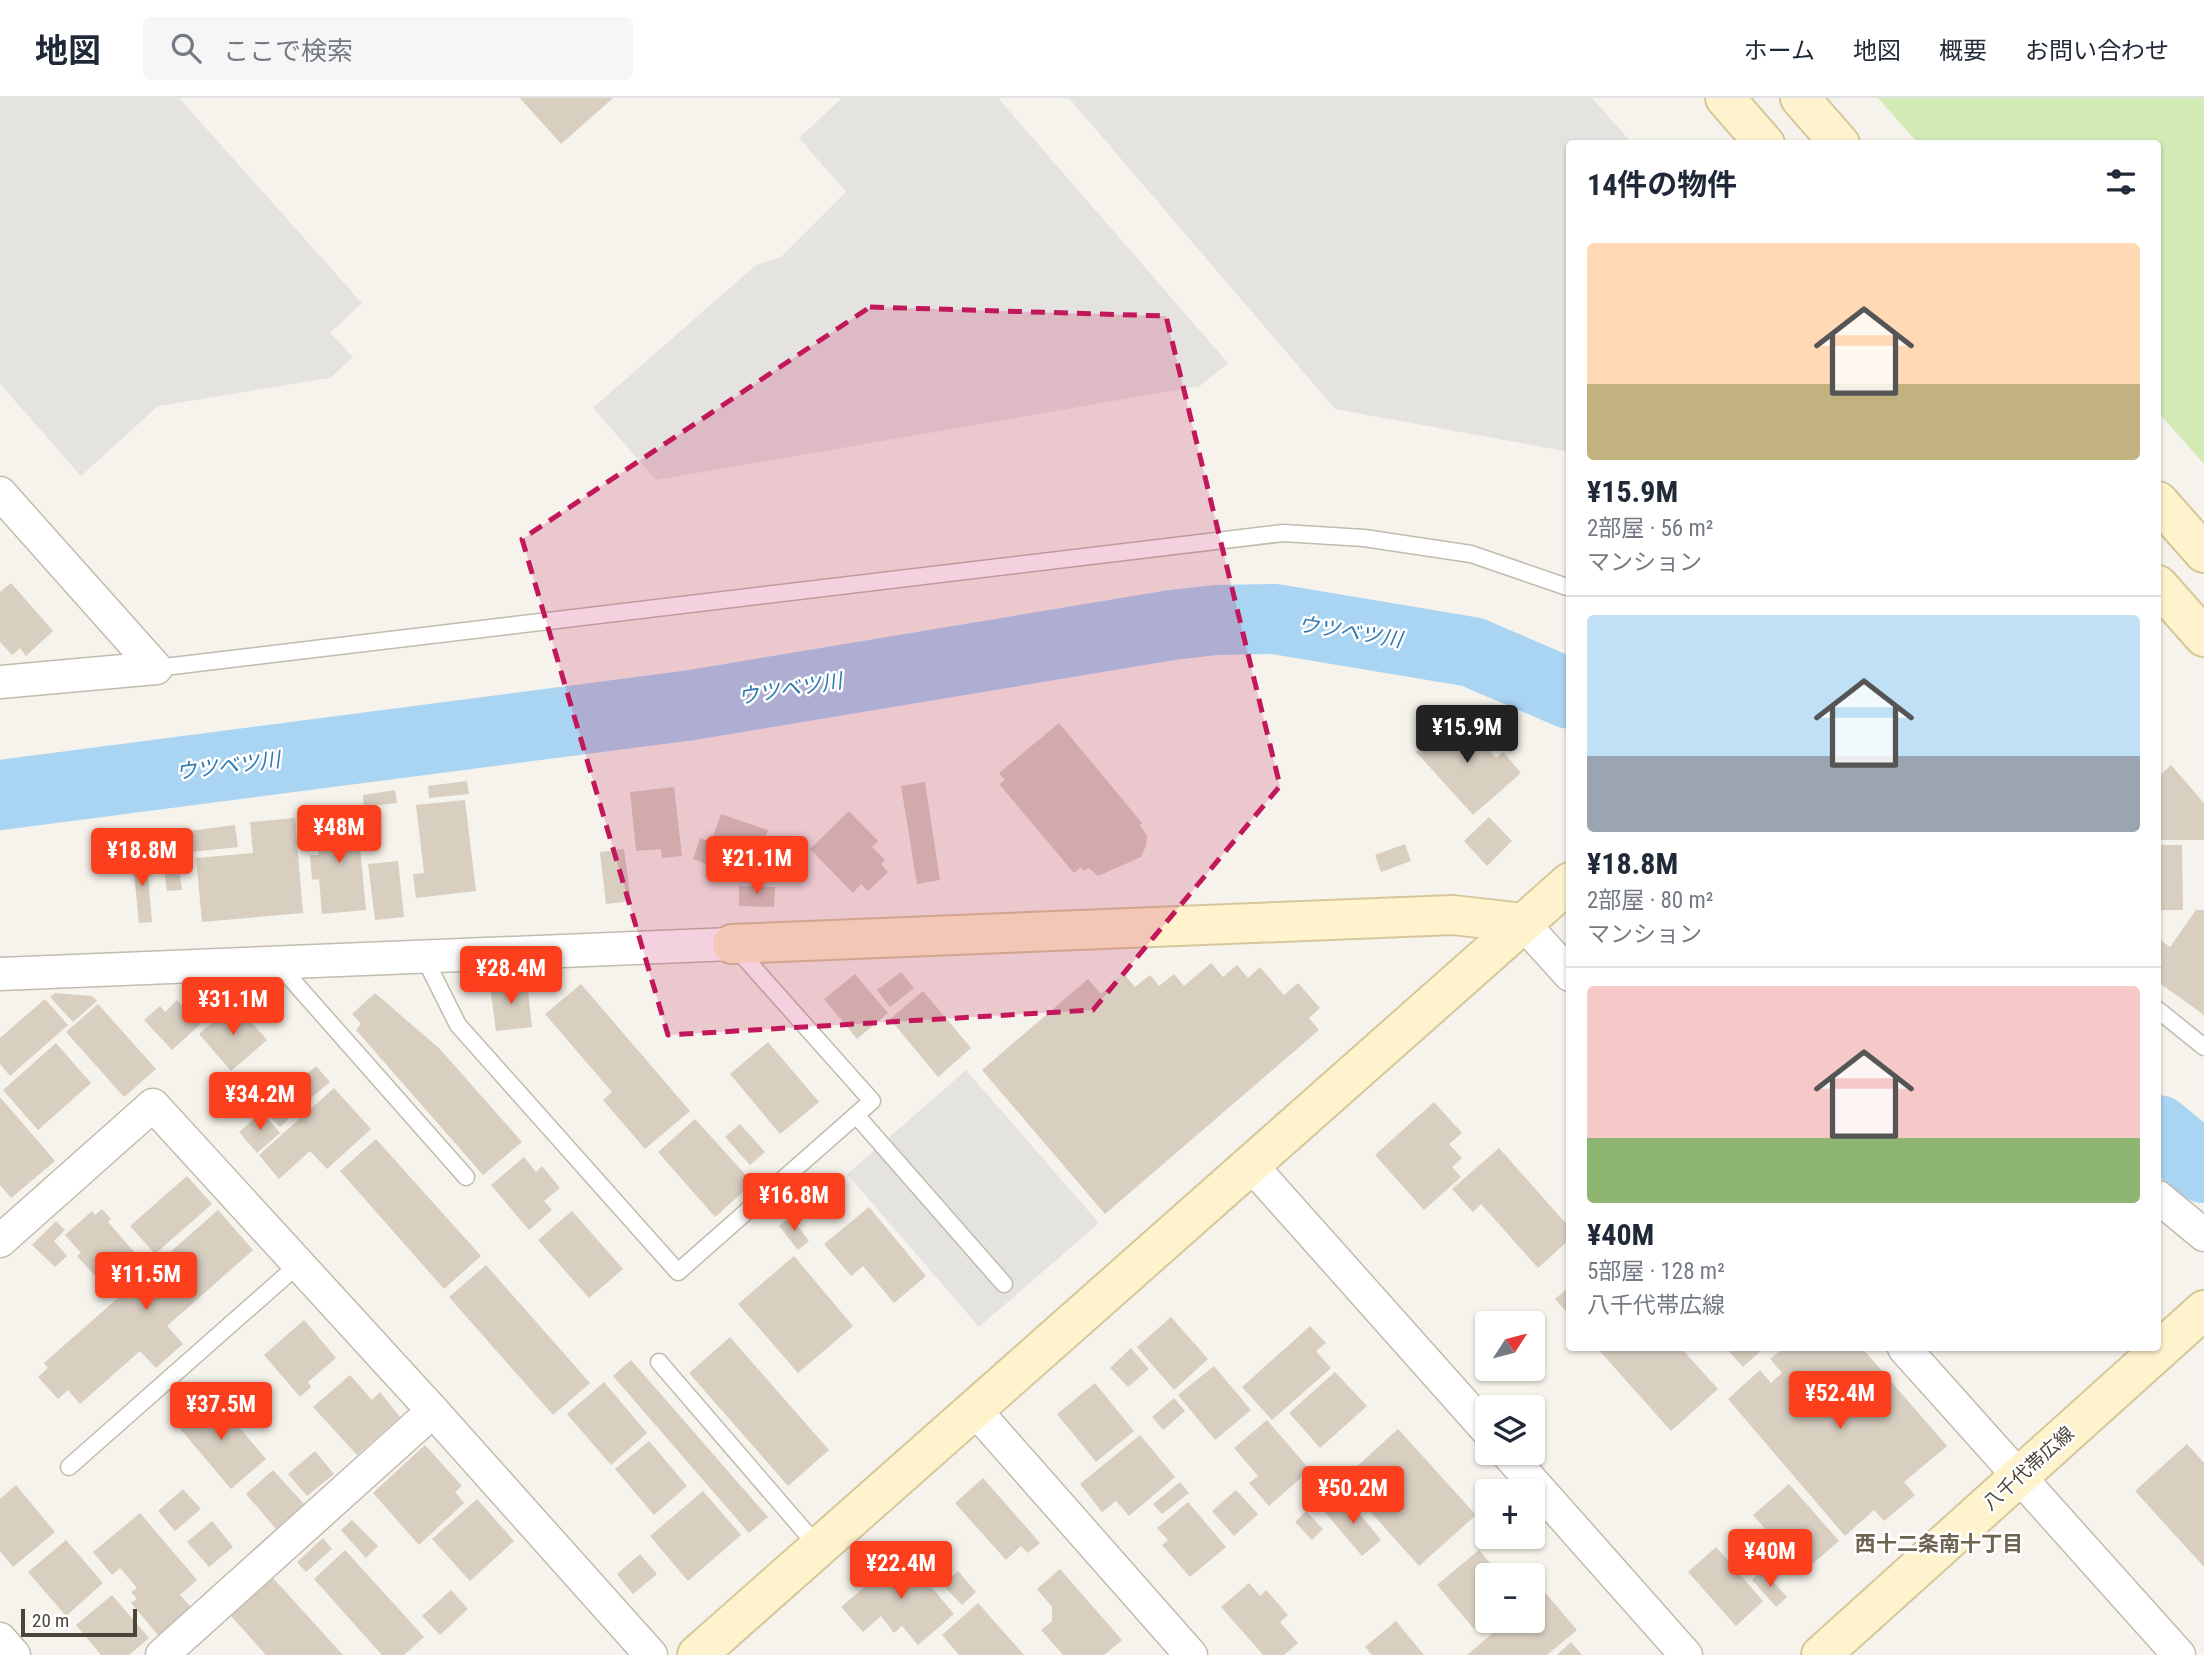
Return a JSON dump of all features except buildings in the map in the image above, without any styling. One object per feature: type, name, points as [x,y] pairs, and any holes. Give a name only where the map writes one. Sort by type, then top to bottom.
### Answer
[{"type":"street","points":[[1725,98],[1762,140]]},
{"type":"street","points":[[1800,98],[1837,140]]},
{"type":"street","points":[[0,493],[156,668]]},
{"type":"street","points":[[2161,504],[2204,552]]},
{"type":"street","points":[[2161,588],[2204,637]]},
{"type":"street","points":[[0,682],[156,668]]},
{"type":"street","points":[[697,1655],[1566,885]]},
{"type":"street","points":[[4,977],[277,962],[1453,915],[1523,923],[1566,971]]},
{"type":"street","points":[[0,1241],[153,1105],[433,1411],[651,1655]]},
{"type":"street","points":[[1252,1166],[1475,1416]]},
{"type":"street","points":[[2161,1199],[2204,1235]]},
{"type":"street","name":"八千代帯広線","points":[[2161,1349],[2204,1310]]},
{"type":"street","points":[[1907,1351],[2179,1655]]},
{"type":"street","name":"八千代帯広線","points":[[1821,1655],[2158,1351]]},
{"type":"street","points":[[975,1410],[1191,1655]]},
{"type":"street","points":[[162,1655],[433,1411]]},
{"type":"street","points":[[1518,1465],[1686,1655]]},
{"type":"street","points":[[0,1639],[14,1655]]},
{"type":"lane","points":[[156,668],[1283,533],[1364,538],[1471,554],[1566,587]]},
{"type":"lane","points":[[424,957],[458,1025],[678,1272],[872,1101],[732,944]]},
{"type":"lane","points":[[277,962],[467,1177]]},
{"type":"lane","points":[[2161,1012],[2204,1047]]},
{"type":"lane","points":[[856,1115],[1003,1283]]},
{"type":"lane","points":[[69,1467],[299,1264]]},
{"type":"lane","points":[[659,1362],[819,1548]]},
{"type":"highlighted area","points":[[870,307],[1166,316],[1280,786],[1093,1010],[668,1035],[522,539]]},
{"type":"green space","points":[[1878,98],[2204,98],[2204,464],[2161,415],[2161,140],[1915,140]]},
{"type":"shaded area","points":[[0,98],[179,98],[362,303],[330,333],[353,357],[330,378],[158,406],[81,476],[0,384]]},
{"type":"shaded area","points":[[842,98],[998,98],[1228,363],[1200,386],[656,480],[593,408],[756,265],[781,257],[846,192],[799,138]]},
{"type":"shaded area","points":[[1069,98],[1592,98],[1629,140],[1566,140],[1566,451],[1335,409]]},
{"type":"shaded area","points":[[966,1070],[1099,1223],[979,1327],[847,1174]]},
{"type":"waterway","name":"ウツベツ川","points":[[0,795],[692,705],[1172,625],[1216,620],[1275,619],[1472,652],[1566,692]]},
{"type":"waterway","name":"ウツベツ川","points":[[2161,1132],[2204,1168]]},
{"type":"district","name":"西十二条南十丁目","points":[[1939,1544]]}]
